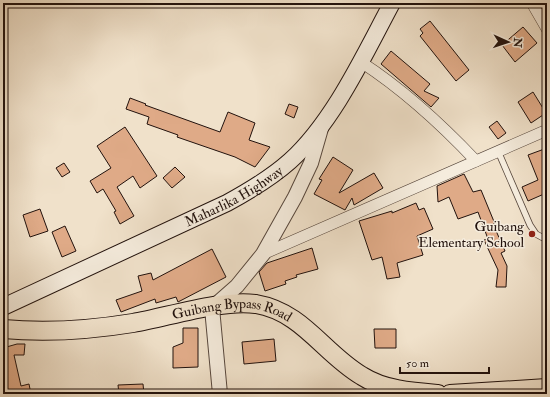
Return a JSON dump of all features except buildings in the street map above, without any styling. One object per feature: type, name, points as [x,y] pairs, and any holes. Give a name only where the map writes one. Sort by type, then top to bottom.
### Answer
[{"type":"highway","name":"Guibang Bypass Road","points":[[3,329],[73,330],[133,323],[232,304],[254,304],[271,307],[290,316],[342,363],[363,377],[384,386],[410,392],[438,394]]},
{"type":"highway","points":[[450,394],[547,388]]},
{"type":"main road","name":"Maharlika Highway","points":[[3,307],[232,200],[248,191],[290,162],[322,125],[361,62],[392,3]]},
{"type":"street","points":[[532,3],[547,28]]},
{"type":"street","points":[[361,62],[384,77],[424,109],[476,161]]},
{"type":"street","points":[[220,394],[212,308],[237,286],[263,254],[295,198],[311,164],[322,125]]},
{"type":"street","points":[[263,254],[547,130]]},
{"type":"lane","points":[[498,151],[530,225],[536,234],[547,240]]},
{"type":"place","name":"Guibang Elementary School","points":[[532,234]]}]
